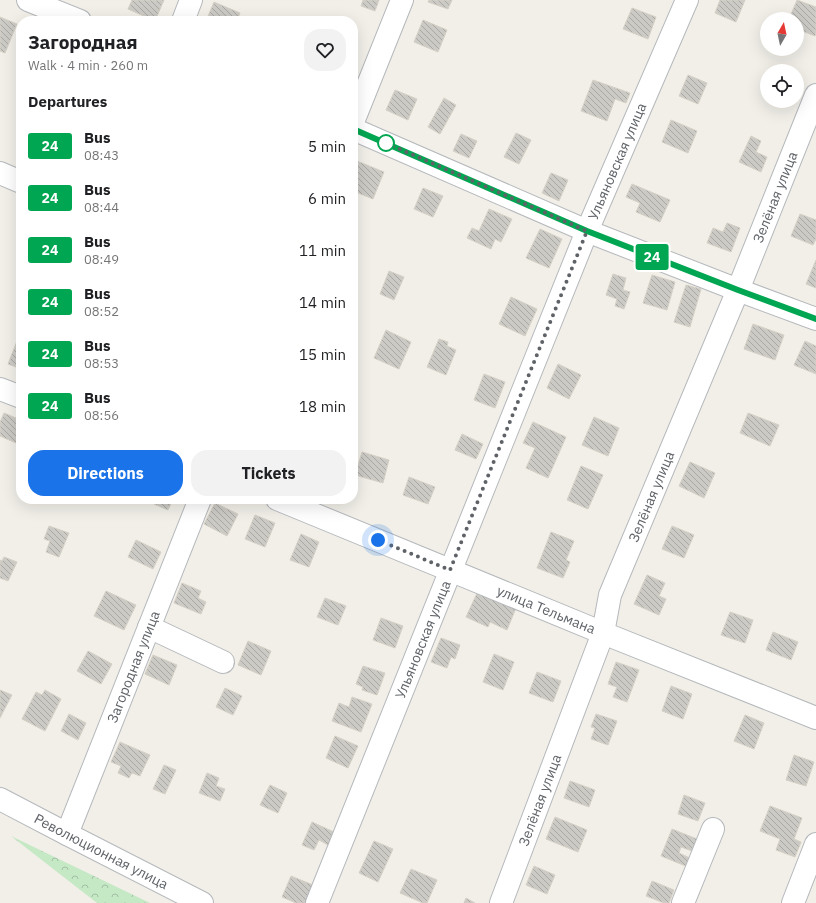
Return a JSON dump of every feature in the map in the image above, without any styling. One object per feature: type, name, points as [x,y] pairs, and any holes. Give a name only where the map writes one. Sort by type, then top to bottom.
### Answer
[{"type":"street","points":[[28,0],[68,16]]},
{"type":"street","points":[[185,16],[191,0]]},
{"type":"street","points":[[358,110],[402,0]]},
{"type":"street","name":"Ульяновская улица","points":[[317,903],[587,231],[687,0]]},
{"type":"street","name":"Зелёная улица","points":[[501,903],[603,633],[610,595],[738,290],[816,95]]},
{"type":"street","points":[[358,131],[587,231],[816,319]]},
{"type":"street","points":[[0,174],[16,180]]},
{"type":"street","points":[[0,389],[16,395]]},
{"type":"street","name":"Загородная улица","points":[[66,834],[198,504]]},
{"type":"street","name":"улица Тельмана","points":[[289,504],[603,633],[816,718]]},
{"type":"street","points":[[149,627],[223,662]]},
{"type":"street","name":"Революционная улица","points":[[0,799],[202,903]]},
{"type":"street","points":[[683,903],[713,829]]},
{"type":"street","points":[[793,903],[816,844]]},
{"type":"green space","points":[[11,836],[150,903],[97,903]]},
{"type":"building","points":[[132,0],[164,0],[157,16],[144,16],[128,9]]},
{"type":"building","points":[[363,0],[379,0],[375,11],[361,6]]},
{"type":"building","points":[[429,0],[452,0],[448,9],[428,2]]},
{"type":"building","points":[[720,0],[745,0],[736,22],[715,13]]},
{"type":"building","points":[[797,0],[816,7],[815,36],[804,32],[804,12],[792,12]]},
{"type":"building","points":[[214,2],[240,13],[239,16],[208,16]]},
{"type":"building","points":[[632,8],[656,17],[648,39],[623,29]]},
{"type":"building","points":[[0,17],[16,24],[16,26],[5,53],[0,51]]},
{"type":"building","points":[[423,20],[447,30],[438,52],[414,42]]},
{"type":"building","points":[[688,75],[707,83],[698,104],[679,96]]},
{"type":"building","points":[[593,80],[630,93],[626,103],[615,99],[607,121],[581,111]]},
{"type":"building","points":[[395,90],[417,99],[408,120],[386,110]]},
{"type":"building","points":[[444,98],[456,105],[440,134],[428,127]]},
{"type":"building","points":[[671,120],[697,131],[688,153],[662,142]]},
{"type":"building","points":[[516,133],[531,140],[519,164],[504,157]]},
{"type":"building","points":[[461,134],[477,141],[469,158],[453,151]]},
{"type":"building","points":[[751,136],[761,141],[756,152],[767,157],[761,172],[739,162]]},
{"type":"building","points":[[358,161],[384,172],[373,199],[358,193]]},
{"type":"building","points":[[551,173],[568,180],[559,201],[542,193]]},
{"type":"building","points":[[632,184],[670,200],[660,222],[636,212],[640,203],[626,197]]},
{"type":"building","points":[[423,188],[443,196],[433,217],[414,209]]},
{"type":"building","points":[[489,209],[512,219],[501,242],[495,239],[491,249],[467,238],[472,228],[479,231]]},
{"type":"building","points":[[800,214],[816,220],[816,239],[813,245],[791,236]]},
{"type":"building","points":[[727,223],[740,228],[731,252],[707,243],[713,228],[723,232]]},
{"type":"building","points":[[540,229],[562,239],[549,268],[526,258]]},
{"type":"building","points":[[816,260],[816,288],[806,284]]},
{"type":"building","points":[[389,271],[404,277],[394,300],[380,294]]},
{"type":"building","points":[[613,274],[626,278],[623,290],[630,292],[624,309],[615,306],[617,299],[606,295]]},
{"type":"building","points":[[652,275],[675,282],[667,310],[643,303]]},
{"type":"building","points":[[686,285],[701,289],[690,327],[674,322]]},
{"type":"building","points":[[511,297],[537,309],[525,336],[499,324]]},
{"type":"building","points":[[753,324],[784,335],[775,360],[744,349]]},
{"type":"building","points":[[386,330],[411,342],[399,369],[374,358]]},
{"type":"building","points":[[439,339],[448,342],[447,346],[456,350],[446,375],[427,367]]},
{"type":"building","points":[[805,341],[816,346],[816,374],[794,365]]},
{"type":"building","points":[[16,344],[16,367],[8,364]]},
{"type":"building","points":[[558,364],[581,375],[569,399],[547,388]]},
{"type":"building","points":[[484,374],[505,382],[495,408],[474,400]]},
{"type":"building","points":[[4,413],[16,418],[16,443],[0,436],[0,422]]},
{"type":"building","points":[[748,413],[779,425],[770,446],[740,433]]},
{"type":"building","points":[[594,417],[619,428],[608,456],[582,445]]},
{"type":"building","points":[[533,422],[566,437],[548,478],[526,468],[535,448],[523,443]]},
{"type":"building","points":[[462,434],[483,444],[476,459],[455,450]]},
{"type":"building","points":[[362,452],[389,460],[383,483],[358,476],[358,465]]},
{"type":"building","points":[[690,462],[715,473],[704,498],[679,486]]},
{"type":"building","points":[[581,466],[603,475],[588,509],[567,500]]},
{"type":"building","points":[[409,477],[435,487],[428,504],[403,495]]},
{"type":"building","points":[[154,504],[171,504],[168,510]]},
{"type":"building","points":[[214,504],[238,514],[227,536],[204,524]]},
{"type":"building","points":[[255,515],[275,523],[265,547],[245,539]]},
{"type":"building","points":[[49,526],[69,533],[59,557],[46,552],[50,541],[44,539]]},
{"type":"building","points":[[672,526],[694,535],[684,558],[662,549]]},
{"type":"building","points":[[551,532],[574,541],[566,560],[570,562],[563,578],[537,568]]},
{"type":"building","points":[[301,534],[319,542],[309,567],[290,560]]},
{"type":"building","points":[[136,540],[161,552],[153,569],[128,557]]},
{"type":"building","points":[[4,557],[17,562],[8,581],[0,578],[0,560],[2,561]]},
{"type":"building","points":[[647,575],[665,583],[659,596],[666,599],[659,615],[634,604]]},
{"type":"building","points":[[182,583],[201,591],[198,598],[206,602],[201,614],[174,603]]},
{"type":"building","points":[[106,591],[136,605],[124,630],[94,616]]},
{"type":"building","points":[[478,591],[516,608],[507,630],[490,622],[488,627],[466,617]]},
{"type":"building","points":[[325,598],[346,606],[338,625],[317,617]]},
{"type":"building","points":[[730,612],[753,620],[745,643],[721,635]]},
{"type":"building","points":[[381,618],[403,626],[395,648],[373,640]]},
{"type":"building","points":[[773,632],[798,642],[791,660],[766,650]]},
{"type":"building","points":[[441,638],[460,645],[455,659],[451,657],[447,668],[431,662]]},
{"type":"building","points":[[248,641],[271,651],[261,675],[238,665]]},
{"type":"building","points":[[88,651],[112,664],[101,684],[77,671]]},
{"type":"building","points":[[494,654],[514,662],[503,690],[483,682]]},
{"type":"building","points":[[153,655],[177,665],[169,685],[145,674]]},
{"type":"building","points":[[616,662],[639,670],[627,702],[613,697],[617,687],[608,684]]},
{"type":"building","points":[[363,666],[385,673],[377,695],[362,690],[363,687],[356,684]]},
{"type":"building","points":[[537,672],[561,681],[553,702],[529,693]]},
{"type":"building","points":[[671,686],[692,694],[683,719],[662,711]]},
{"type":"building","points":[[225,688],[242,696],[233,715],[216,707]]},
{"type":"building","points":[[0,690],[12,695],[0,718]]},
{"type":"building","points":[[45,690],[61,699],[45,731],[22,719],[36,692],[42,695]]},
{"type":"building","points":[[352,697],[372,704],[361,732],[332,721],[339,703],[349,707]]},
{"type":"building","points":[[69,714],[86,723],[78,740],[61,731]]},
{"type":"building","points":[[596,714],[617,721],[608,745],[591,739],[595,728],[591,727]]},
{"type":"building","points":[[745,715],[764,723],[754,749],[734,741]]},
{"type":"building","points":[[335,736],[358,746],[348,768],[326,758]]},
{"type":"building","points":[[120,742],[150,755],[140,776],[132,773],[129,778],[118,773],[121,766],[111,762]]},
{"type":"building","points":[[794,755],[814,762],[806,786],[786,780]]},
{"type":"building","points":[[164,765],[176,770],[165,794],[153,789]]},
{"type":"building","points":[[207,773],[219,778],[216,786],[225,789],[220,801],[199,793]]},
{"type":"building","points":[[570,781],[595,790],[589,807],[564,798]]},
{"type":"building","points":[[270,785],[287,793],[278,813],[260,805]]},
{"type":"building","points":[[684,795],[705,803],[698,821],[678,814]]},
{"type":"building","points":[[770,806],[802,818],[794,839],[801,842],[795,857],[776,850],[780,839],[760,831]]},
{"type":"building","points":[[555,817],[587,830],[578,852],[546,839]]},
{"type":"building","points":[[312,822],[334,832],[328,845],[319,840],[314,850],[302,845]]},
{"type":"building","points":[[672,829],[697,839],[692,851],[681,847],[679,853],[692,859],[688,867],[661,856]]},
{"type":"building","points":[[374,841],[393,849],[378,882],[359,873]]},
{"type":"building","points":[[534,866],[555,875],[547,894],[526,885]]},
{"type":"building","points":[[411,869],[437,880],[427,903],[423,903],[400,893]]},
{"type":"building","points":[[291,876],[313,885],[305,903],[296,903],[282,897]]},
{"type":"building","points":[[652,881],[674,890],[669,903],[664,903],[646,896]]},
{"type":"building","points":[[466,898],[475,903],[464,903]]},
{"type":"bus line","name":"24","points":[[358,131],[587,231],[816,319]]},
{"type":"route","points":[[378,540],[450,570],[587,231],[386,143]]}]
